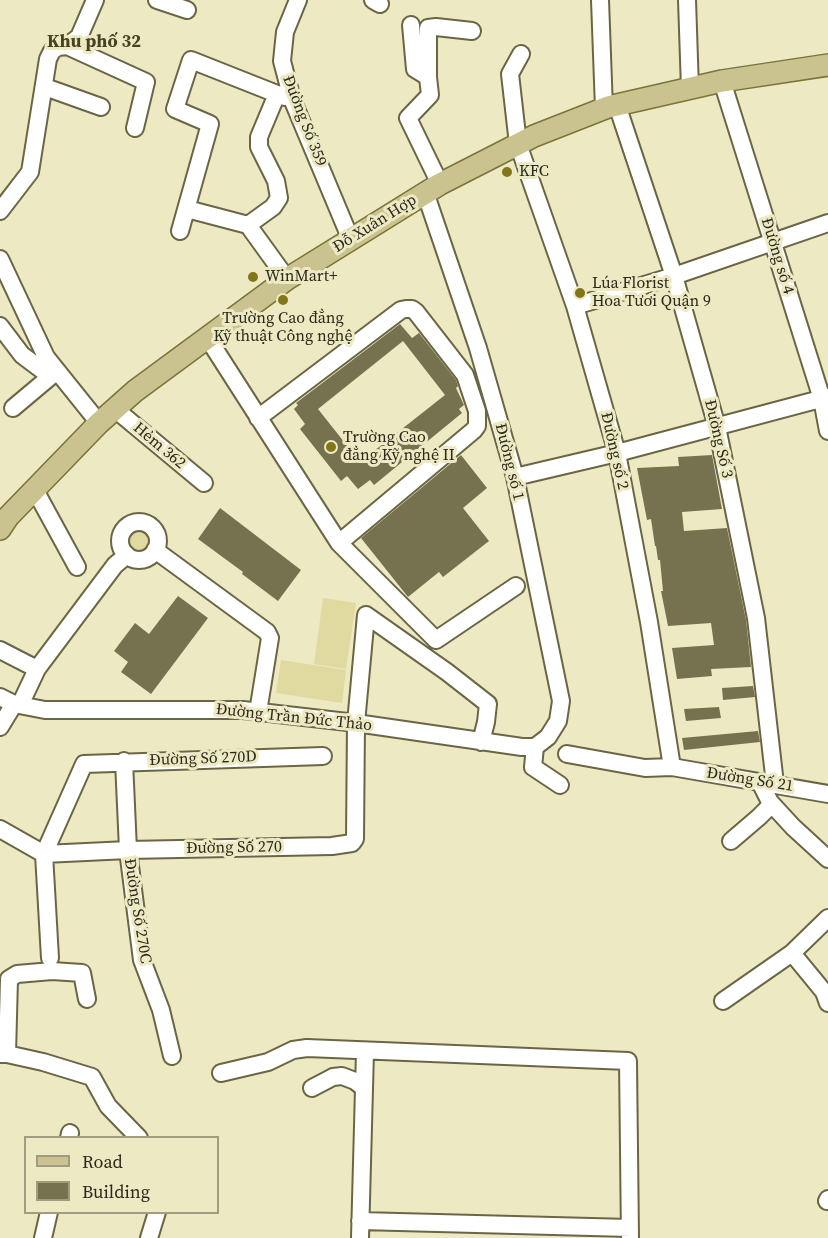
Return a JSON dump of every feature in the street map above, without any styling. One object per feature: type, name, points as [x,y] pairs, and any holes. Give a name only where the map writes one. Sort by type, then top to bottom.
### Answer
[{"type":"main road","name":"Đỗ Xuân Hợp","points":[[3,519],[35,490],[115,408],[163,369],[287,279],[433,188],[534,136],[609,107],[722,81],[828,66]]},
{"type":"street","points":[[0,211],[30,172],[48,59],[52,51],[58,47],[67,46],[79,37],[95,0]]},
{"type":"street","points":[[157,0],[187,10]]},
{"type":"street","points":[[687,0],[690,88]]},
{"type":"street","name":"Đường Số 359","points":[[296,1],[285,32],[282,61],[288,100],[351,240]]},
{"type":"street","name":"Đường Số 3","points":[[605,2],[609,107],[674,276],[717,427],[756,618],[767,783]]},
{"type":"street","points":[[411,26],[415,69],[428,77]]},
{"type":"street","points":[[428,77],[428,28],[472,31]]},
{"type":"street","points":[[67,46],[146,82],[135,128]]},
{"type":"street","name":"Đường số 2","points":[[521,54],[510,74],[518,144],[575,306],[617,453],[649,622],[672,767]]},
{"type":"street","points":[[180,231],[210,124],[175,109],[191,60],[288,100]]},
{"type":"street","name":"Đường số 1","points":[[428,77],[429,97],[408,116],[433,188],[514,477],[561,701],[558,721],[542,742]]},
{"type":"street","name":"Đường số 4","points":[[722,81],[825,398],[828,431]]},
{"type":"street","points":[[45,87],[100,107]]},
{"type":"street","points":[[248,225],[273,207],[279,198],[276,181],[260,147],[258,137],[268,114],[288,100]]},
{"type":"street","points":[[187,209],[248,225],[287,279]]},
{"type":"street","points":[[575,306],[674,276],[828,223]]},
{"type":"street","points":[[0,260],[55,373],[99,423]]},
{"type":"street","points":[[258,418],[401,310],[412,309],[416,312],[465,375],[477,411],[477,426],[339,543]]},
{"type":"street","points":[[0,326],[22,355],[42,370],[55,373]]},
{"type":"street","points":[[207,337],[339,543],[436,640],[516,586]]},
{"type":"street","points":[[13,408],[55,373]]},
{"type":"street","points":[[514,477],[617,453],[825,398]]},
{"type":"street","name":"Hẻm 362","points":[[115,408],[204,483]]},
{"type":"street","points":[[35,490],[77,567]]},
{"type":"street","points":[[133,523],[145,523],[151,526],[158,537],[152,554],[142,559],[127,555],[123,550],[121,537],[123,531],[133,523]]},
{"type":"street","points":[[155,550],[267,632],[270,638],[258,712]]},
{"type":"street","points":[[0,727],[11,702],[115,565],[127,555]]},
{"type":"street","points":[[356,723],[366,615],[488,704],[481,742]]},
{"type":"street","points":[[0,650],[37,669]]},
{"type":"street","name":"Đường Trần Đức Thảo","points":[[11,702],[45,710],[243,710],[356,723],[522,747],[542,742]]},
{"type":"street","name":"Đường Số 270","points":[[44,854],[332,846],[352,843],[355,839],[356,723]]},
{"type":"street","points":[[542,742],[533,767],[560,785]]},
{"type":"street","name":"Đường Số 21","points":[[567,754],[645,768],[672,767],[828,794]]},
{"type":"street","name":"Đường Số 270D","points":[[44,854],[84,764],[323,756]]},
{"type":"street","name":"Đường Số 270C","points":[[124,762],[128,850],[142,960],[161,1010],[172,1056]]},
{"type":"street","points":[[731,840],[769,807],[767,783]]},
{"type":"street","points":[[770,802],[828,859]]},
{"type":"street","points":[[0,829],[44,854],[50,958]]},
{"type":"street","points":[[723,1000],[792,953],[828,918]]},
{"type":"street","points":[[792,953],[824,992],[828,1003]]},
{"type":"street","points":[[87,999],[82,973],[52,971],[17,974],[9,979],[4,1054],[43,1062],[92,1077],[108,1106],[138,1136]]},
{"type":"street","points":[[221,1073],[268,1062],[293,1050],[308,1048],[628,1061],[630,1233],[360,1230],[364,1051]]},
{"type":"street","points":[[312,1088],[333,1077],[342,1076],[355,1081],[364,1088]]},
{"type":"street","points":[[43,1238],[49,1214]]},
{"type":"street","points":[[149,1238],[156,1214]]},
{"type":"shaded area","points":[[139,528],[148,532],[152,541],[148,550],[139,554],[130,550],[126,541],[130,532]]},
{"type":"shaded area","points":[[323,598],[356,603],[346,669],[314,664]]},
{"type":"shaded area","points":[[281,660],[346,670],[342,703],[276,693]]},
{"type":"building","points":[[400,324],[412,338],[419,333],[456,380],[458,386],[456,388],[464,405],[459,409],[462,413],[374,485],[370,480],[358,489],[347,476],[341,481],[300,429],[305,424],[294,409],[298,405],[296,403]],"holes":[[[403,341],[445,395],[360,462],[318,409]]]},
{"type":"building","points":[[461,455],[487,488],[463,508],[489,541],[443,577],[439,572],[408,597],[361,538]]},
{"type":"building","points":[[712,455],[722,509],[682,512],[684,531],[727,528],[746,620],[751,667],[711,669],[712,676],[677,679],[672,648],[714,645],[711,623],[668,626],[661,591],[663,591],[660,560],[658,560],[651,519],[647,520],[637,468],[679,466],[678,457]]},
{"type":"building","points":[[220,508],[301,570],[278,601],[198,539]]},
{"type":"building","points":[[178,596],[208,618],[151,694],[121,672],[128,662],[114,651],[135,623],[149,634]]},
{"type":"building","points":[[753,686],[755,697],[723,700],[722,688]]},
{"type":"building","points":[[719,707],[721,718],[686,721],[684,709]]},
{"type":"building","points":[[758,731],[760,742],[684,750],[682,738]]},
{"type":"place","name":"KFC","points":[[507,172]]},
{"type":"place","name":"WinMart+","points":[[253,277]]},
{"type":"place","name":"Lúa Florist Hoa Tươi Quận 9","points":[[580,293]]},
{"type":"place","name":"Trường Cao đẳng Kỹ thuật Công nghệ","points":[[283,300]]},
{"type":"place","name":"Trường Cao đẳng Kỹ nghệ II","points":[[331,447]]},
{"type":"district","name":"Khu phố 32","points":[[94,42]]}]
